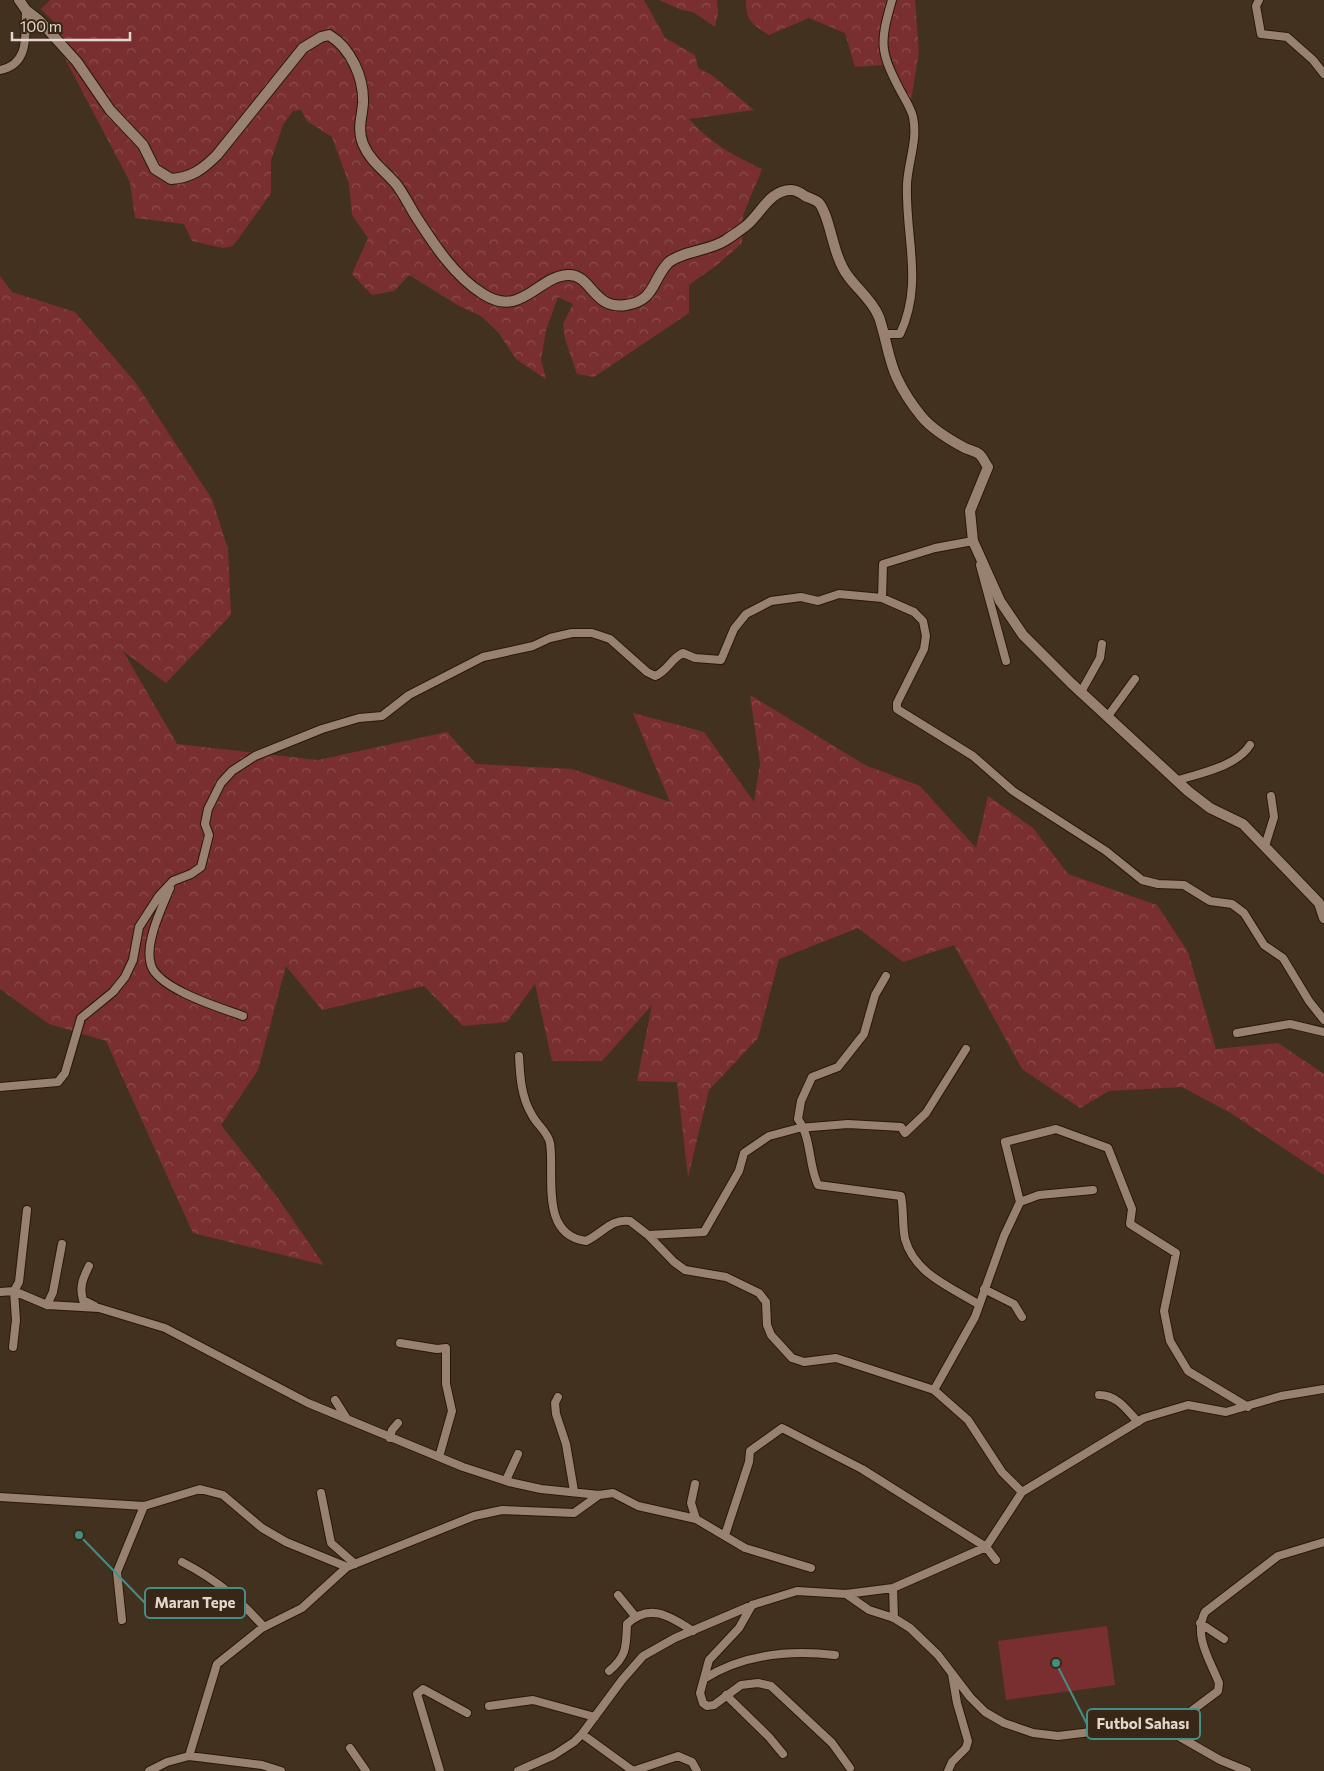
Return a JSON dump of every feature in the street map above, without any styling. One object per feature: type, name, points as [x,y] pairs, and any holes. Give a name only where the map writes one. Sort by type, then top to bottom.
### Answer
[{"type":"street","points":[[19,0],[26,10],[40,21],[77,62],[110,110],[143,145],[155,169],[171,179],[190,176],[201,170],[217,155],[295,56],[315,40],[329,35],[344,47],[357,73],[363,102],[359,130],[370,158],[397,185],[430,238],[454,268],[484,295],[498,300],[512,301],[530,294],[560,276],[570,275],[576,276],[598,298],[610,305],[635,303],[645,298],[651,291],[667,264],[674,259],[716,247],[748,224],[771,198],[785,191],[794,190],[818,203],[825,215],[837,257],[848,276],[866,294],[878,316],[896,376],[924,419],[940,433],[980,455],[988,467],[970,511],[973,542],[1006,661]]},
{"type":"street","points":[[884,334],[900,334],[908,318],[914,293],[907,185],[913,149],[913,116],[888,67],[882,46],[883,31],[892,0]]},
{"type":"street","points":[[1259,0],[1256,6],[1261,34],[1287,38],[1313,60],[1324,74]]},
{"type":"street","points":[[0,70],[9,68],[20,61],[25,49],[26,10]]},
{"type":"street","points":[[882,598],[883,564],[935,548],[973,542]]},
{"type":"street","points":[[973,542],[1000,601],[1023,635],[1081,692],[1210,808],[1243,824],[1319,903],[1324,918]]},
{"type":"street","points":[[0,1087],[58,1082],[65,1073],[81,1018],[113,992],[125,977],[133,960],[139,928],[159,896],[173,881],[191,874],[201,867],[209,835],[205,824],[208,809],[221,783],[232,771],[255,756],[322,729],[359,718],[382,716],[409,695],[483,657],[533,646],[550,638],[572,633],[592,633],[610,640],[647,672],[655,676],[664,672],[675,656],[683,654],[695,658],[721,660],[734,629],[746,614],[772,601],[801,597],[818,601],[839,594],[882,598],[914,612],[923,621],[926,636],[924,649],[898,703],[897,710],[973,756],[1013,791],[1106,851],[1142,880],[1158,884],[1184,884],[1210,901],[1232,904],[1244,913],[1264,945],[1283,958],[1309,1002],[1324,1020]]},
{"type":"street","points":[[1081,692],[1100,658],[1102,644]]},
{"type":"street","points":[[1108,716],[1135,679]]},
{"type":"street","points":[[1179,780],[1219,767],[1246,753],[1250,745]]},
{"type":"street","points":[[1265,846],[1274,818],[1271,796]]},
{"type":"street","points":[[173,881],[150,943],[150,965],[160,978],[178,989],[243,1016]]},
{"type":"street","points":[[886,976],[875,995],[864,1034],[838,1066],[812,1077],[802,1101],[798,1119],[805,1129],[818,1186],[901,1196],[905,1237],[912,1258],[921,1269],[978,1304]]},
{"type":"street","points":[[1237,1033],[1290,1024],[1324,1032]]},
{"type":"street","points":[[648,1235],[704,1232],[739,1171],[744,1154],[769,1136],[805,1129],[848,1124],[901,1127],[905,1133],[926,1113],[966,1049]]},
{"type":"street","points":[[519,1056],[520,1084],[531,1114],[547,1135],[550,1143],[550,1198],[562,1227],[569,1235],[586,1241],[596,1237],[620,1219],[630,1221],[648,1235],[674,1262],[685,1270],[726,1277],[759,1293],[766,1302],[771,1336],[792,1358],[804,1362],[836,1358],[934,1390],[968,1420],[1002,1472],[1022,1492]]},
{"type":"street","points":[[934,1390],[975,1317],[978,1304],[1020,1202],[1005,1142],[1056,1129],[1108,1148],[1132,1209],[1130,1224],[1176,1253],[1164,1311],[1170,1341],[1188,1371],[1248,1407]]},
{"type":"street","points":[[1020,1202],[1039,1195],[1093,1190]]},
{"type":"street","points":[[13,1347],[16,1320],[14,1291],[19,1282],[27,1210]]},
{"type":"street","points":[[47,1305],[53,1292],[62,1244]]},
{"type":"street","points":[[88,1266],[81,1283],[83,1300],[100,1308],[165,1328],[308,1403],[390,1438],[509,1482],[541,1489],[599,1495],[613,1493],[638,1506],[696,1519],[726,1535],[745,1548],[811,1568]]},
{"type":"street","points":[[984,1289],[1014,1304],[1022,1317]]},
{"type":"street","points":[[0,1292],[14,1291],[47,1305],[100,1308]]},
{"type":"street","points":[[400,1344],[437,1349],[446,1348],[446,1384],[452,1410],[439,1456]]},
{"type":"street","points":[[518,1771],[554,1755],[582,1734],[643,1656],[676,1638],[752,1605],[797,1591],[846,1594],[894,1588],[986,1547],[1022,1492],[1138,1422],[1188,1405],[1226,1412],[1281,1396],[1324,1389]]},
{"type":"street","points":[[1099,1395],[1109,1395],[1122,1404],[1138,1422]]},
{"type":"street","points":[[558,1397],[555,1403],[556,1414],[566,1444],[574,1491]]},
{"type":"street","points":[[335,1400],[348,1420]]},
{"type":"street","points":[[390,1438],[392,1430],[398,1423]]},
{"type":"street","points":[[726,1535],[749,1462],[750,1451],[782,1428],[862,1470],[986,1547],[996,1560]]},
{"type":"street","points":[[509,1482],[508,1478],[518,1454]]},
{"type":"street","points":[[694,1484],[691,1503],[696,1519]]},
{"type":"street","points":[[0,1497],[144,1506],[200,1489],[223,1495],[262,1528],[286,1542],[347,1567]]},
{"type":"street","points":[[321,1493],[331,1543],[355,1564]]},
{"type":"street","points":[[189,1756],[217,1664],[264,1627],[302,1608],[347,1567],[474,1516],[502,1510],[574,1513],[599,1495]]},
{"type":"street","points":[[122,1620],[117,1572],[144,1506]]},
{"type":"street","points":[[1166,1730],[1218,1691],[1219,1683],[1199,1633],[1200,1623],[1205,1612],[1278,1556],[1324,1542]]},
{"type":"street","points":[[182,1562],[210,1576],[238,1598],[264,1627]]},
{"type":"street","points":[[894,1588],[894,1618]]},
{"type":"street","points":[[846,1594],[869,1610],[894,1618],[924,1641],[970,1697],[985,1712],[1004,1723],[1033,1733],[1058,1736],[1157,1724],[1220,1760],[1247,1771]]},
{"type":"street","points":[[618,1595],[635,1616]]},
{"type":"street","points":[[752,1605],[740,1628],[709,1660],[700,1696],[704,1705],[714,1705],[726,1695],[745,1684],[771,1686],[840,1751],[850,1768]]},
{"type":"street","points":[[609,1671],[622,1660],[626,1646],[627,1624],[635,1616],[655,1612],[672,1618],[693,1631]]},
{"type":"street","points":[[1200,1623],[1224,1639]]},
{"type":"street","points":[[704,1679],[724,1667],[747,1659],[804,1653],[836,1655]]},
{"type":"street","points":[[948,1771],[952,1762],[966,1748],[968,1741],[957,1703],[951,1672]]},
{"type":"street","points":[[440,1771],[418,1694],[423,1689],[467,1713]]},
{"type":"street","points":[[726,1695],[770,1737],[783,1754]]},
{"type":"street","points":[[489,1706],[533,1700],[595,1717]]},
{"type":"street","points":[[582,1734],[633,1771],[678,1756],[692,1762],[698,1771]]},
{"type":"street","points":[[350,1748],[366,1771]]},
{"type":"street","points":[[149,1771],[167,1762],[189,1756],[262,1765],[281,1771]]},
{"type":"green space","points":[[50,0],[644,0],[665,38],[695,55],[698,68],[713,76],[754,110],[689,119],[705,135],[723,148],[762,169],[743,215],[742,243],[717,265],[689,285],[689,313],[594,377],[577,374],[565,339],[563,324],[573,304],[558,297],[546,330],[541,360],[546,379],[516,359],[498,332],[481,316],[459,306],[409,275],[394,291],[372,295],[352,274],[368,238],[352,215],[349,184],[332,137],[307,121],[301,110],[293,111],[283,125],[271,160],[271,193],[233,246],[223,248],[192,241],[184,224],[135,218],[130,182],[60,49],[61,29],[41,9]]},
{"type":"green space","points":[[659,0],[717,0],[718,13],[715,27],[693,12],[682,10]]},
{"type":"green space","points":[[746,0],[915,0],[919,52],[910,106],[891,72],[883,65],[855,67],[845,33],[809,18],[769,35],[751,21],[747,13]]},
{"type":"green space","points":[[0,276],[12,292],[75,312],[135,382],[212,499],[228,549],[231,615],[166,683],[123,651],[177,744],[318,760],[447,732],[476,764],[572,769],[670,802],[633,713],[704,732],[754,802],[760,764],[750,695],[865,765],[920,786],[976,848],[988,796],[1033,828],[1068,874],[1157,905],[1188,952],[1216,1049],[1278,1043],[1324,1074],[1324,1175],[1229,1112],[1182,1087],[1109,1091],[1080,1108],[1022,1069],[954,945],[903,962],[858,928],[779,959],[758,1038],[709,1090],[688,1177],[677,1082],[637,1081],[652,1005],[602,1061],[552,1061],[535,984],[507,1022],[463,1026],[424,986],[322,1010],[286,966],[258,1070],[221,1125],[275,1194],[324,1265],[193,1233],[106,1041],[49,1024],[0,989]]},
{"type":"green space","points":[[1107,1626],[1115,1685],[1006,1700],[998,1641]]},
{"type":"place","name":"Maran Tepe","points":[[79,1535]]},
{"type":"place","name":"Futbol Sahası","points":[[1056,1663]]}]
